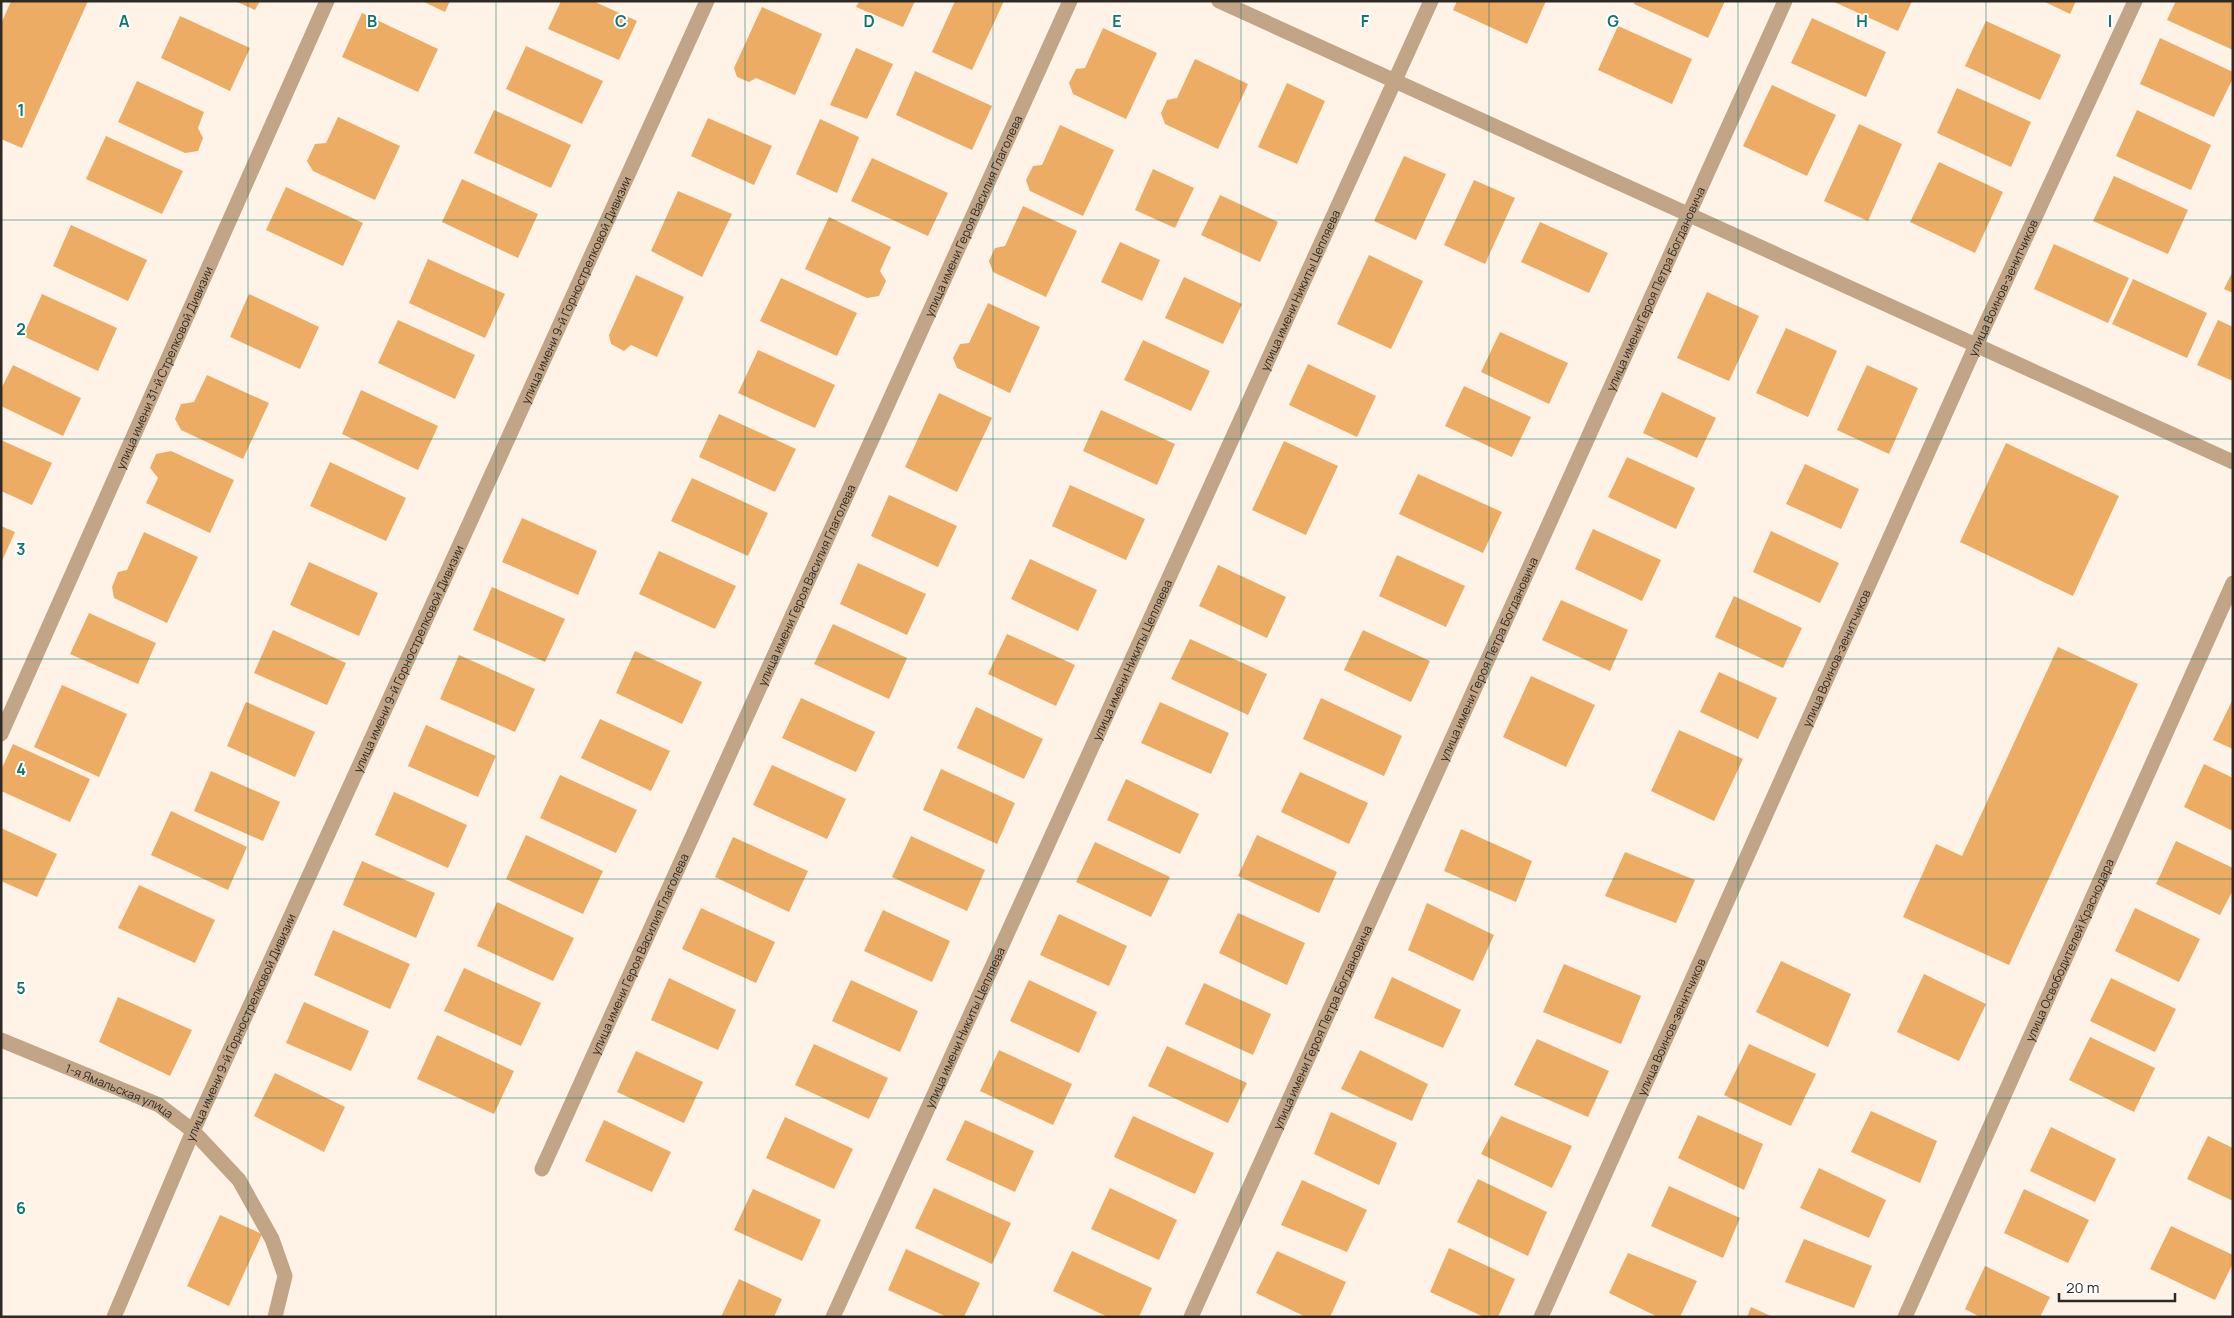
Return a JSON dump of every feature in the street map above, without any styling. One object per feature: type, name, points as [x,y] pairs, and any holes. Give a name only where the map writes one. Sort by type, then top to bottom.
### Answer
[{"type":"street","name":"улица имени 31-й Стрелковой Дивизии","points":[[1,734],[327,1]]},
{"type":"street","name":"улица имени 9-й Горнострелковой Дивизии","points":[[114,1317],[193,1131],[707,1]]},
{"type":"street","name":"улица имени Героя Василия Глаголева","points":[[542,1169],[1070,1]]},
{"type":"street","points":[[1219,1],[2233,462]]},
{"type":"street","name":"улица имени Никиты Цепляева","points":[[834,1317],[1431,1]]},
{"type":"street","name":"улица имени Героя Петра Богдановича","points":[[1191,1317],[1785,1]]},
{"type":"street","name":"улица Воинов-зенитчиков","points":[[1541,1317],[1976,345],[2135,1]]},
{"type":"street","name":"улица Освободителей Краснодара","points":[[1905,1317],[2233,584]]},
{"type":"street","name":"1-я Ямальская улица","points":[[1,1040],[159,1105],[193,1131],[239,1180],[272,1239],[285,1276],[274,1317]]},
{"type":"building","points":[[11,1],[88,1],[22,148],[1,139],[1,24]]},
{"type":"building","points":[[235,1],[260,1],[255,10]]},
{"type":"building","points":[[422,1],[450,1],[445,12]]},
{"type":"building","points":[[561,1],[593,1],[637,21],[619,60],[548,29]]},
{"type":"building","points":[[859,1],[915,1],[903,27],[856,7]]},
{"type":"building","points":[[955,1],[1004,1],[972,70],[932,52]]},
{"type":"building","points":[[1457,1],[1546,1],[1527,44],[1453,10]]},
{"type":"building","points":[[1635,1],[1725,1],[1708,38],[1634,4]]},
{"type":"building","points":[[1832,1],[1912,1],[1898,31]]},
{"type":"building","points":[[2043,1],[2076,1],[2070,14]]},
{"type":"building","points":[[2176,1],[2233,1],[2233,50],[2167,20]]},
{"type":"building","points":[[762,7],[822,34],[795,95],[756,78],[749,82],[737,77],[734,68]]},
{"type":"building","points":[[362,13],[438,49],[418,92],[342,57]]},
{"type":"building","points":[[180,16],[250,48],[230,91],[161,58]]},
{"type":"building","points":[[1812,18],[1886,52],[1866,97],[1791,63]]},
{"type":"building","points":[[1986,21],[2061,55],[2040,100],[1965,66]]},
{"type":"building","points":[[1618,26],[1692,59],[1672,104],[1598,70]]},
{"type":"building","points":[[1103,28],[1157,53],[1126,119],[1073,94],[1069,83],[1076,69],[1085,68]]},
{"type":"building","points":[[2160,38],[2233,72],[2233,78],[2214,117],[2140,84]]},
{"type":"building","points":[[526,46],[603,81],[582,124],[506,89]]},
{"type":"building","points":[[856,48],[893,64],[867,119],[830,105]]},
{"type":"building","points":[[1195,59],[1248,84],[1218,149],[1165,124],[1161,113],[1167,100],[1177,98]]},
{"type":"building","points":[[915,71],[992,106],[972,150],[896,115]]},
{"type":"building","points":[[137,81],[204,112],[198,128],[203,138],[198,151],[185,153],[118,122]]},
{"type":"building","points":[[1287,83],[1325,101],[1297,164],[1258,147]]},
{"type":"building","points":[[1772,85],[1836,115],[1807,176],[1743,146]]},
{"type":"building","points":[[1957,88],[2031,122],[2011,167],[1937,133]]},
{"type":"building","points":[[494,110],[571,145],[551,188],[474,153]]},
{"type":"building","points":[[2137,110],[2211,145],[2191,190],[2116,156]]},
{"type":"building","points":[[338,117],[400,146],[375,200],[313,171],[307,161],[315,144],[326,143]]},
{"type":"building","points":[[708,118],[772,146],[754,185],[691,156]]},
{"type":"building","points":[[820,119],[859,137],[837,193],[796,174]]},
{"type":"building","points":[[1859,124],[1902,144],[1868,221],[1824,201]]},
{"type":"building","points":[[1060,125],[1114,150],[1083,216],[1030,191],[1026,180],[1033,166],[1042,165]]},
{"type":"building","points":[[106,136],[183,171],[162,214],[86,179]]},
{"type":"building","points":[[1404,156],[1446,174],[1416,240],[1374,221]]},
{"type":"building","points":[[872,158],[948,193],[928,236],[851,201]]},
{"type":"building","points":[[1939,162],[2003,192],[1975,253],[1910,222]]},
{"type":"building","points":[[1153,169],[1194,188],[1175,228],[1135,210]]},
{"type":"building","points":[[2114,176],[2188,210],[2168,254],[2093,221]]},
{"type":"building","points":[[462,179],[538,214],[518,258],[442,222]]},
{"type":"building","points":[[1474,180],[1515,198],[1485,264],[1444,245]]},
{"type":"building","points":[[286,187],[363,223],[343,266],[266,230]]},
{"type":"building","points":[[678,191],[732,214],[702,277],[651,251]]},
{"type":"building","points":[[1220,195],[1278,222],[1260,262],[1201,235]]},
{"type":"building","points":[[1023,206],[1077,231],[1046,297],[993,272],[989,261],[995,248],[1005,246]]},
{"type":"building","points":[[829,217],[891,247],[880,271],[886,281],[879,296],[867,298],[805,269]]},
{"type":"building","points":[[1540,222],[1608,253],[1589,293],[1521,262]]},
{"type":"building","points":[[71,225],[147,260],[128,301],[53,266]]},
{"type":"building","points":[[1120,242],[1160,260],[1142,301],[1101,282]]},
{"type":"building","points":[[2054,244],[2129,278],[2108,323],[2034,289]]},
{"type":"building","points":[[1369,255],[1423,281],[1391,349],[1337,324]]},
{"type":"building","points":[[428,259],[505,294],[485,338],[409,303]]},
{"type":"building","points":[[2233,271],[2233,293],[2224,289]]},
{"type":"building","points":[[636,275],[684,297],[657,357],[631,345],[624,351],[611,344],[609,335]]},
{"type":"building","points":[[1184,277],[1242,304],[1223,344],[1165,318]]},
{"type":"building","points":[[781,278],[857,313],[837,356],[760,321]]},
{"type":"building","points":[[2133,279],[2207,313],[2187,358],[2112,324]]},
{"type":"building","points":[[1707,292],[1759,316],[1729,381],[1677,358]]},
{"type":"building","points":[[42,294],[117,328],[98,371],[23,336]]},
{"type":"building","points":[[249,294],[319,327],[300,369],[230,337]]},
{"type":"building","points":[[988,303],[1040,327],[1010,393],[957,368],[953,358],[960,344],[969,343]]},
{"type":"building","points":[[398,320],[475,355],[455,399],[378,363]]},
{"type":"building","points":[[2218,320],[2233,327],[2233,381],[2197,365]]},
{"type":"building","points":[[1786,328],[1837,351],[1808,417],[1756,393]]},
{"type":"building","points":[[1500,332],[1568,363],[1549,404],[1481,372]]},
{"type":"building","points":[[1143,340],[1210,371],[1191,411],[1124,380]]},
{"type":"building","points":[[758,350],[835,385],[815,428],[738,393]]},
{"type":"building","points":[[1308,364],[1376,396],[1357,437],[1289,405]]},
{"type":"building","points":[[13,365],[81,398],[63,436],[1,406],[1,389]]},
{"type":"building","points":[[1867,365],[1918,388],[1889,454],[1837,430]]},
{"type":"building","points":[[207,375],[269,403],[243,459],[181,430],[175,419],[181,404],[194,402]]},
{"type":"building","points":[[1464,386],[1531,417],[1512,457],[1445,426]]},
{"type":"building","points":[[361,390],[438,426],[418,470],[342,434]]},
{"type":"building","points":[[1662,392],[1716,418],[1697,458],[1643,433]]},
{"type":"building","points":[[939,393],[992,418],[957,492],[905,467]]},
{"type":"building","points":[[1101,410],[1175,444],[1157,485],[1083,451]]},
{"type":"building","points":[[719,414],[796,449],[775,492],[699,457]]},
{"type":"building","points":[[1,440],[52,463],[32,505],[1,491]]},
{"type":"building","points":[[1284,441],[1338,466],[1306,535],[1252,510]]},
{"type":"building","points":[[2006,443],[2119,496],[2073,596],[1960,542]]},
{"type":"building","points":[[171,451],[234,480],[210,533],[146,503],[158,478],[150,468],[156,454]]},
{"type":"building","points":[[1627,457],[1695,488],[1676,529],[1608,497]]},
{"type":"building","points":[[330,462],[406,498],[386,541],[310,506]]},
{"type":"building","points":[[1805,464],[1859,489],[1841,529],[1786,504]]},
{"type":"building","points":[[1418,474],[1502,512],[1483,553],[1399,514]]},
{"type":"building","points":[[692,478],[768,513],[748,556],[671,521]]},
{"type":"building","points":[[1070,485],[1145,519],[1126,560],[1052,526]]},
{"type":"building","points":[[889,495],[957,526],[938,567],[871,536]]},
{"type":"building","points":[[522,518],[597,551],[578,595],[502,562]]},
{"type":"building","points":[[1,526],[15,532],[1,563]]},
{"type":"building","points":[[1593,529],[1661,560],[1642,601],[1575,569]]},
{"type":"building","points":[[1771,531],[1839,563],[1820,603],[1753,572]]},
{"type":"building","points":[[144,532],[198,557],[167,623],[114,598],[112,587],[118,572],[127,570]]},
{"type":"building","points":[[659,551],[736,586],[715,629],[639,594]]},
{"type":"building","points":[[1397,555],[1465,586],[1446,627],[1379,596]]},
{"type":"building","points":[[1030,559],[1097,590],[1078,631],[1011,599]]},
{"type":"building","points":[[309,562],[378,593],[359,636],[290,605]]},
{"type":"building","points":[[858,563],[926,594],[907,635],[840,604]]},
{"type":"building","points":[[1218,565],[1286,597],[1267,638],[1199,606]]},
{"type":"building","points":[[492,587],[565,619],[545,662],[473,630]]},
{"type":"building","points":[[1734,596],[1802,628],[1783,668],[1715,637]]},
{"type":"building","points":[[1561,600],[1628,630],[1610,671],[1542,640]]},
{"type":"building","points":[[89,613],[156,643],[138,684],[70,654]]},
{"type":"building","points":[[833,624],[907,658],[889,699],[814,664]]},
{"type":"building","points":[[273,630],[346,663],[327,705],[254,673]]},
{"type":"building","points":[[1363,630],[1430,661],[1411,702],[1344,670]]},
{"type":"building","points":[[1007,634],[1075,665],[1056,706],[988,674]]},
{"type":"building","points":[[1190,639],[1267,674],[1248,715],[1171,679]]},
{"type":"building","points":[[2058,647],[2138,684],[2009,965],[1903,917],[1936,844],[1962,856]]},
{"type":"building","points":[[635,651],[702,682],[682,724],[616,693]]},
{"type":"building","points":[[459,655],[535,689],[515,732],[440,699]]},
{"type":"building","points":[[1719,672],[1777,698],[1758,739],[1700,712]]},
{"type":"building","points":[[1531,676],[1595,705],[1566,767],[1503,737]]},
{"type":"building","points":[[62,685],[127,714],[99,777],[34,747]]},
{"type":"building","points":[[801,698],[875,732],[856,772],[782,738]]},
{"type":"building","points":[[1321,698],[1402,736],[1384,776],[1303,739]]},
{"type":"building","points":[[2233,699],[2233,749],[2213,740]]},
{"type":"building","points":[[246,702],[315,732],[295,777],[227,746]]},
{"type":"building","points":[[1160,702],[1229,733],[1211,774],[1141,743]]},
{"type":"building","points":[[976,707],[1043,739],[1024,779],[957,748]]},
{"type":"building","points":[[600,719],[670,751],[651,791],[581,758]]},
{"type":"building","points":[[426,725],[496,756],[478,797],[408,766]]},
{"type":"building","points":[[1679,730],[1743,759],[1714,821],[1651,791]]},
{"type":"building","points":[[13,744],[90,779],[70,822],[1,791],[1,770]]},
{"type":"building","points":[[2204,764],[2233,778],[2233,831],[2184,807]]},
{"type":"building","points":[[772,765],[846,799],[827,839],[753,805]]},
{"type":"building","points":[[941,769],[1015,803],[997,844],[923,810]]},
{"type":"building","points":[[211,771],[280,802],[263,841],[194,811]]},
{"type":"building","points":[[1300,772],[1368,803],[1349,844],[1281,812]]},
{"type":"building","points":[[560,775],[637,810],[616,853],[540,818]]},
{"type":"building","points":[[1126,779],[1199,814],[1180,854],[1107,820]]},
{"type":"building","points":[[394,792],[467,825],[448,868],[375,835]]},
{"type":"building","points":[[171,811],[247,847],[228,890],[151,855]]},
{"type":"building","points":[[1,828],[57,854],[37,897],[1,881]]},
{"type":"building","points":[[1461,829],[1532,861],[1516,902],[1444,871]]},
{"type":"building","points":[[526,835],[603,871],[583,914],[506,879]]},
{"type":"building","points":[[1257,835],[1337,872],[1319,913],[1238,876]]},
{"type":"building","points":[[911,836],[985,870],[967,911],[892,877]]},
{"type":"building","points":[[733,837],[808,871],[789,912],[715,877]]},
{"type":"building","points":[[2176,841],[2233,868],[2233,890],[2220,915],[2156,884]]},
{"type":"building","points":[[1095,842],[1170,877],[1151,917],[1076,882]]},
{"type":"building","points":[[1625,852],[1695,880],[1676,923],[1605,896]]},
{"type":"building","points":[[362,861],[435,893],[416,938],[343,905]]},
{"type":"building","points":[[139,885],[215,920],[195,963],[118,928]]},
{"type":"building","points":[[497,902],[574,938],[553,981],[477,946]]},
{"type":"building","points":[[1427,903],[1494,935],[1473,981],[1408,950]]},
{"type":"building","points":[[701,908],[775,942],[756,983],[682,949]]},
{"type":"building","points":[[2135,908],[2200,939],[2179,982],[2115,951]]},
{"type":"building","points":[[883,910],[950,941],[932,982],[864,951]]},
{"type":"building","points":[[1238,913],[1305,943],[1287,985],[1219,953]]},
{"type":"building","points":[[1059,914],[1127,946],[1109,986],[1040,955]]},
{"type":"building","points":[[333,930],[410,964],[390,1009],[314,975]]},
{"type":"building","points":[[1781,961],[1851,994],[1828,1047],[1756,1012]]},
{"type":"building","points":[[1564,964],[1641,996],[1621,1044],[1543,1012]]},
{"type":"building","points":[[464,968],[541,1003],[521,1046],[444,1011]]},
{"type":"building","points":[[1924,974],[1986,1004],[1959,1061],[1897,1032]]},
{"type":"building","points":[[1392,977],[1461,1010],[1443,1048],[1374,1018]]},
{"type":"building","points":[[669,978],[736,1010],[718,1050],[651,1020]]},
{"type":"building","points":[[2111,978],[2176,1009],[2155,1052],[2090,1021]]},
{"type":"building","points":[[851,980],[918,1011],[900,1052],[832,1021]]},
{"type":"building","points":[[1029,980],[1097,1012],[1079,1053],[1010,1021]]},
{"type":"building","points":[[1204,983],[1271,1014],[1253,1055],[1185,1024]]},
{"type":"building","points":[[118,997],[192,1030],[170,1076],[99,1042]]},
{"type":"building","points":[[304,1002],[369,1031],[351,1071],[286,1043]]},
{"type":"building","points":[[437,1035],[514,1071],[494,1114],[417,1079]]},
{"type":"building","points":[[2090,1037],[2155,1068],[2134,1112],[2069,1080]]},
{"type":"building","points":[[1537,1039],[1609,1071],[1588,1117],[1514,1085]]},
{"type":"building","points":[[814,1044],[888,1078],[869,1119],[795,1085]]},
{"type":"building","points":[[1749,1044],[1816,1074],[1791,1126],[1724,1095]]},
{"type":"building","points":[[1167,1046],[1247,1083],[1228,1123],[1148,1086]]},
{"type":"building","points":[[999,1050],[1072,1084],[1053,1125],[980,1091]]},
{"type":"building","points":[[1360,1050],[1428,1084],[1412,1121],[1341,1089]]},
{"type":"building","points":[[636,1051],[703,1082],[684,1123],[617,1092]]},
{"type":"building","points":[[275,1073],[345,1107],[324,1152],[254,1116]]},
{"type":"building","points":[[1871,1111],[1937,1141],[1920,1183],[1851,1152]]},
{"type":"building","points":[[1331,1112],[1397,1143],[1379,1185],[1314,1154]]},
{"type":"building","points":[[1698,1115],[1763,1144],[1744,1190],[1678,1158]]},
{"type":"building","points":[[1133,1116],[1214,1153],[1195,1194],[1114,1157]]},
{"type":"building","points":[[1501,1116],[1572,1146],[1552,1188],[1481,1154]]},
{"type":"building","points":[[785,1117],[853,1149],[834,1189],[766,1158]]},
{"type":"building","points":[[604,1120],[671,1152],[652,1192],[585,1161]]},
{"type":"building","points":[[965,1120],[1034,1151],[1015,1192],[946,1160]]},
{"type":"building","points":[[2051,1127],[2116,1159],[2095,1202],[2030,1171]]},
{"type":"building","points":[[2208,1136],[2233,1148],[2233,1201],[2187,1179]]},
{"type":"building","points":[[1819,1168],[1886,1200],[1869,1238],[1800,1208]]},
{"type":"building","points":[[1478,1179],[1547,1212],[1528,1256],[1457,1222]]},
{"type":"building","points":[[1302,1180],[1367,1210],[1347,1252],[1281,1225]]},
{"type":"building","points":[[1669,1186],[1740,1218],[1723,1258],[1651,1226]]},
{"type":"building","points":[[934,1188],[1011,1223],[992,1264],[915,1228]]},
{"type":"building","points":[[1110,1188],[1177,1220],[1159,1260],[1091,1229]]},
{"type":"building","points":[[753,1189],[821,1220],[802,1261],[734,1230]]},
{"type":"building","points":[[2024,1189],[2089,1220],[2068,1263],[2004,1233]]},
{"type":"building","points":[[220,1215],[262,1234],[229,1306],[187,1286]]},
{"type":"building","points":[[2171,1226],[2233,1255],[2233,1263],[2215,1300],[2150,1269]]},
{"type":"building","points":[[1804,1239],[1872,1266],[1854,1308],[1785,1282]]},
{"type":"building","points":[[1449,1248],[1515,1279],[1498,1317],[1484,1317],[1430,1292]]},
{"type":"building","points":[[906,1249],[980,1283],[964,1317],[947,1317],[888,1290]]},
{"type":"building","points":[[1072,1251],[1152,1288],[1139,1317],[1108,1317],[1053,1291]]},
{"type":"building","points":[[1277,1251],[1346,1282],[1330,1317],[1306,1317],[1256,1293]]},
{"type":"building","points":[[1628,1253],[1697,1281],[1680,1317],[1658,1317],[1609,1293]]},
{"type":"building","points":[[1985,1266],[2050,1297],[2040,1317],[1980,1317],[1965,1309]]},
{"type":"building","points":[[739,1279],[782,1299],[774,1317],[721,1317]]},
{"type":"building","points":[[1751,1307],[1773,1317],[1747,1317]]}]
